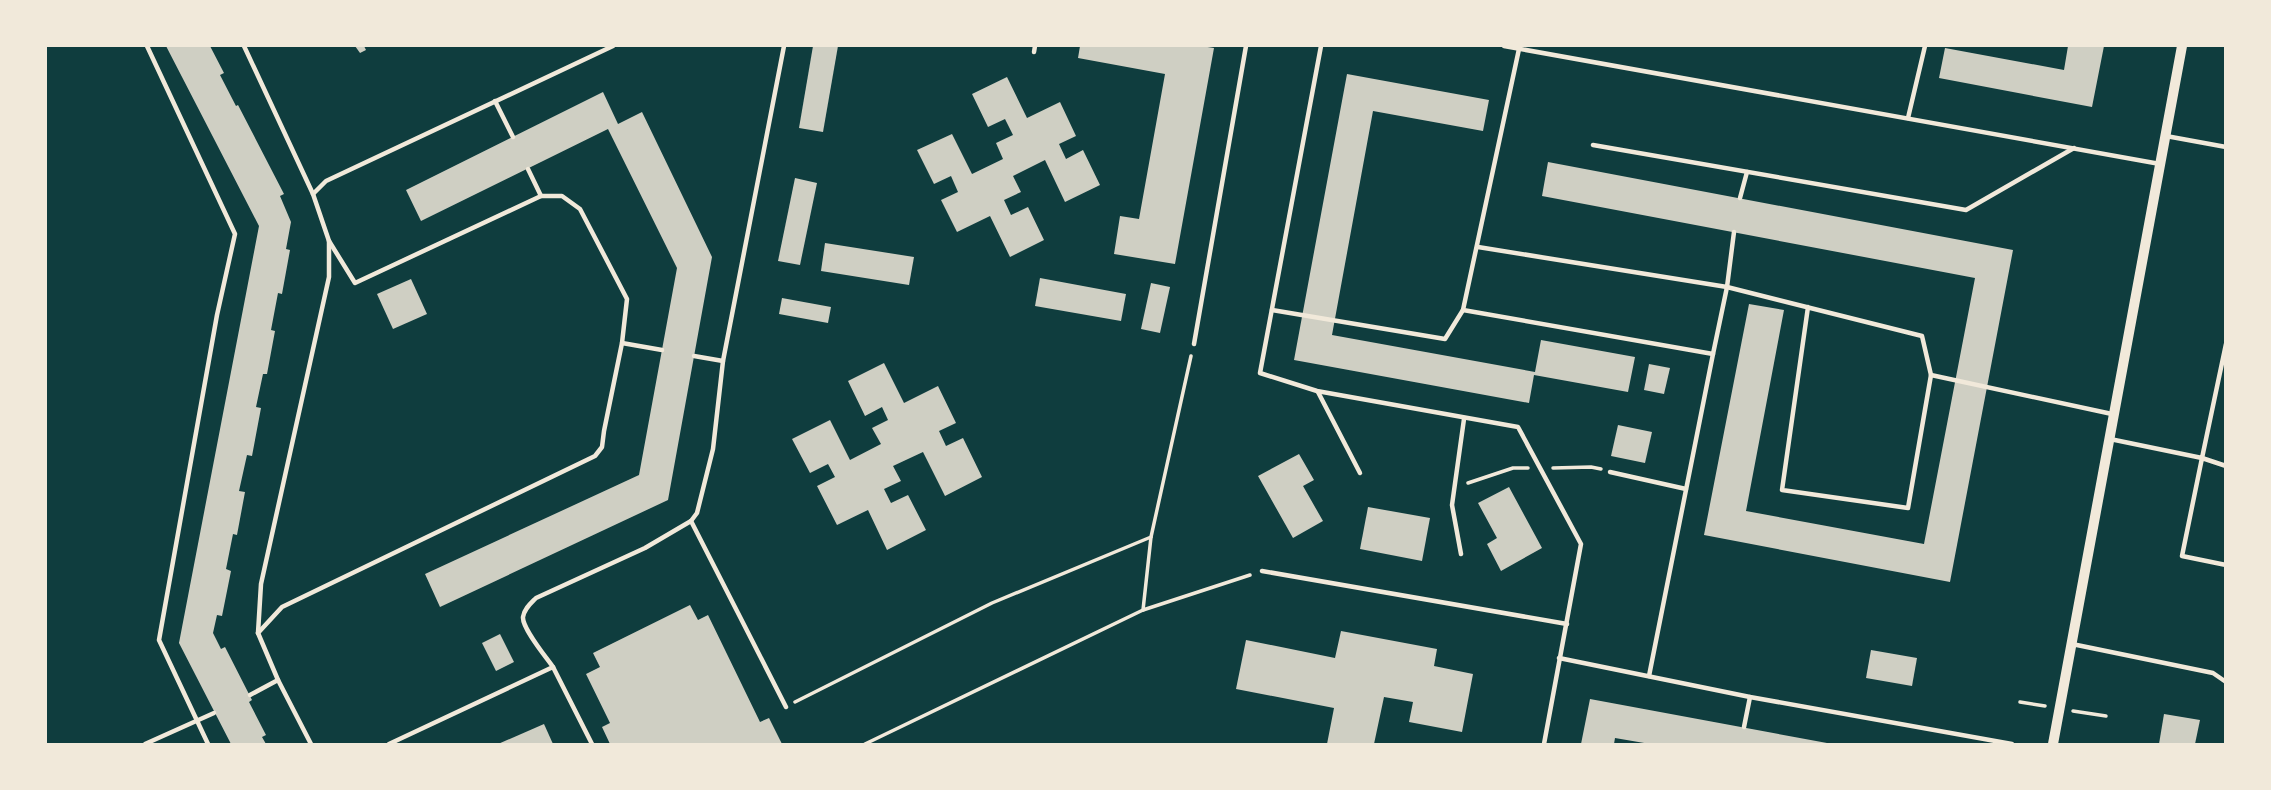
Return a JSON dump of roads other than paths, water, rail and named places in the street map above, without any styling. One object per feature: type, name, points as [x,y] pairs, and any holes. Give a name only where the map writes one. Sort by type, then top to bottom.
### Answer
[{"type":"street","points":[[2053,744],[2182,46]]},
{"type":"lane","points":[[147,46],[235,234],[217,315],[159,640],[208,744]]},
{"type":"lane","points":[[244,46],[313,194],[329,242],[355,284],[541,196],[562,196],[580,209],[627,299],[622,343],[602,447],[594,456],[282,607],[258,633]]},
{"type":"lane","points":[[313,194],[326,181],[613,46]]},
{"type":"lane","points":[[592,744],[553,667],[524,625],[523,616],[536,598],[645,548],[691,521],[697,513],[713,449],[723,361],[784,46]]},
{"type":"lane","points":[[1034,52],[1035,46]]},
{"type":"lane","points":[[1194,344],[1246,46]]},
{"type":"lane","points":[[1321,46],[1260,373],[1317,391],[1518,427],[1581,544],[1544,744]]},
{"type":"lane","points":[[1504,46],[2161,164]]},
{"type":"lane","points":[[1908,117],[1925,46]]},
{"type":"lane","points":[[1272,310],[1445,339],[1463,310],[1519,49]]},
{"type":"lane","points":[[495,101],[513,137]]},
{"type":"lane","points":[[2166,135],[2225,147]]},
{"type":"lane","points":[[1593,145],[1966,210],[2074,148]]},
{"type":"lane","points":[[527,169],[541,196]]},
{"type":"lane","points":[[1740,198],[1747,172]]},
{"type":"lane","points":[[1649,676],[1727,287],[1734,232]]},
{"type":"lane","points":[[311,744],[278,680],[258,633],[261,584],[329,277],[329,242]]},
{"type":"lane","points":[[1478,247],[1727,287],[1808,307],[1923,336],[1931,375],[1908,508],[1782,490],[1808,307]]},
{"type":"lane","points":[[1463,310],[1713,354]]},
{"type":"lane","points":[[622,343],[662,350]]},
{"type":"lane","points":[[2225,344],[2182,556],[2225,565]]},
{"type":"lane","points":[[694,356],[723,361]]},
{"type":"lane","points":[[1931,375],[2114,414]]},
{"type":"lane","points":[[1317,391],[1360,474]]},
{"type":"lane","points":[[1461,554],[1452,505],[1464,419]]},
{"type":"lane","points":[[2109,439],[2202,458],[2225,466]]},
{"type":"lane","points":[[1610,472],[1686,489]]},
{"type":"lane","points":[[691,521],[786,707]]},
{"type":"lane","points":[[1262,571],[1566,624]]},
{"type":"lane","points":[[2071,644],[2213,673],[2225,682]]},
{"type":"lane","points":[[1559,658],[1750,697],[2012,744]]},
{"type":"lane","points":[[389,744],[553,667]]},
{"type":"lane","points":[[250,695],[278,680]]},
{"type":"lane","points":[[1744,727],[1750,697]]},
{"type":"lane","points":[[145,744],[214,713]]}]
